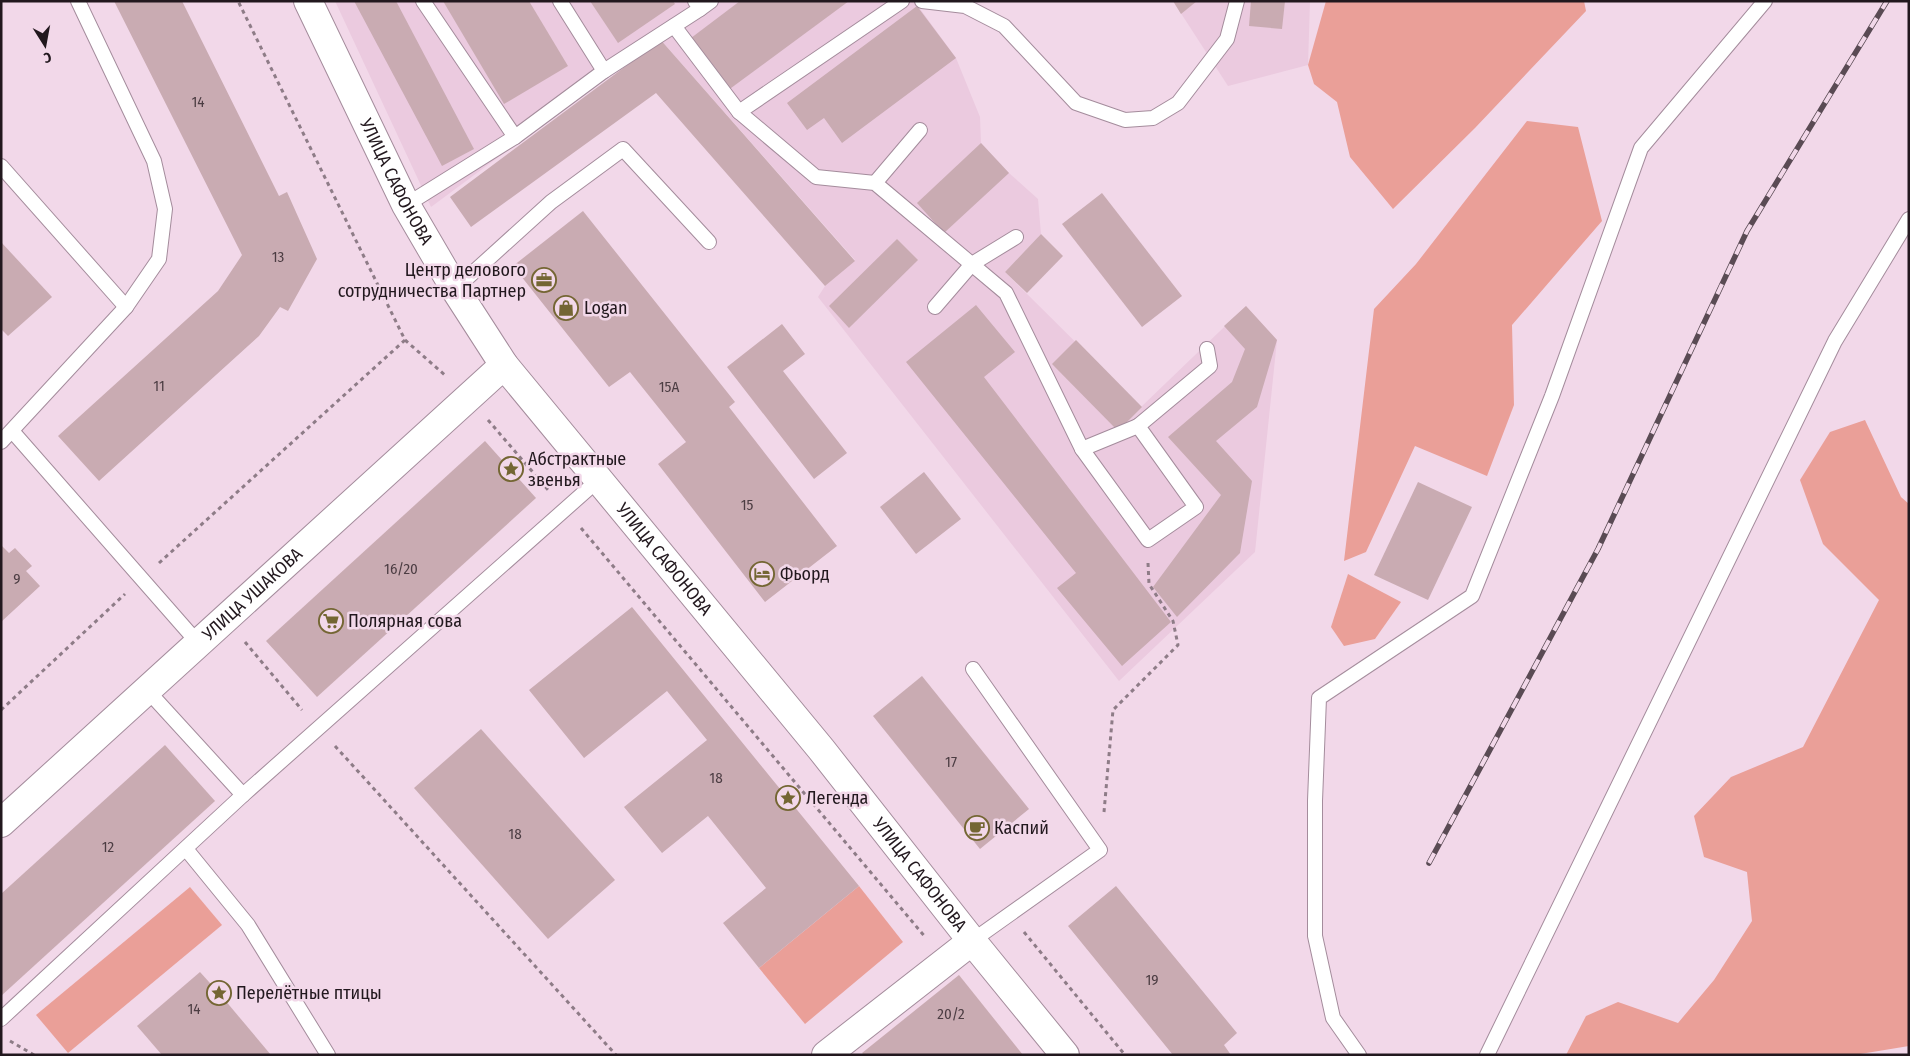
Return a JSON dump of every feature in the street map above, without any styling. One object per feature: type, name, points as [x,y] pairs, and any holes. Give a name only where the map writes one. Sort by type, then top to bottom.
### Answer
[{"type":"street","name":"УЛИЦА САФОНОВА","points":[[308,1],[406,205],[454,289],[504,365],[821,749],[1065,1055]]},
{"type":"street","name":"УЛИЦА УШАКОВА","points":[[1,823],[504,365]]},
{"type":"street","points":[[826,1055],[972,940]]},
{"type":"lane","points":[[1,442],[13,432],[126,307],[159,259],[165,209],[154,161],[78,1]]},
{"type":"lane","points":[[423,1],[515,137]]},
{"type":"lane","points":[[560,1],[604,71]]},
{"type":"lane","points":[[738,112],[902,1]]},
{"type":"lane","points":[[922,1],[965,6],[1004,26],[1076,103],[1125,120],[1153,118],[1178,103],[1227,39],[1237,1]]},
{"type":"lane","points":[[1359,1055],[1333,1018],[1315,936],[1315,800],[1319,698],[1472,596],[1552,396],[1641,148],[1765,1]]},
{"type":"lane","points":[[406,205],[515,137],[604,71],[674,26],[702,4]]},
{"type":"lane","points":[[674,26],[738,112],[816,177],[876,183],[1006,293],[1082,449],[1148,540],[1196,507],[1138,426]]},
{"type":"lane","points":[[876,183],[920,130]]},
{"type":"lane","points":[[454,289],[551,202],[623,149],[708,242]]},
{"type":"lane","points":[[1,166],[126,307]]},
{"type":"lane","points":[[1487,1055],[1835,341],[1909,219]]},
{"type":"lane","points":[[935,307],[972,264],[1016,237]]},
{"type":"lane","points":[[1082,449],[1138,426],[1210,366],[1207,350]]},
{"type":"lane","points":[[13,432],[198,643]]},
{"type":"lane","points":[[1,1019],[243,795],[564,509],[598,481]]},
{"type":"lane","points":[[972,940],[1100,850],[973,669]]},
{"type":"lane","points":[[147,690],[243,795]]},
{"type":"lane","points":[[186,849],[248,924],[328,1055]]},
{"type":"path","points":[[238,1],[405,340],[468,396],[918,928]]},
{"type":"path","points":[[1,710],[142,578],[405,340]]},
{"type":"path","points":[[1100,850],[1113,710],[1178,645],[1173,622],[1148,584],[1148,540]]},
{"type":"path","points":[[225,619],[319,729],[616,1055]]},
{"type":"path","points":[[1009,914],[1125,1055]]},
{"type":"path","points":[[10,1040],[34,1055]]},
{"type":"shaded area","points":[[335,1],[919,1],[918,6],[956,58],[980,117],[981,143],[1009,173],[1038,199],[1041,234],[1005,272],[1141,407],[1246,306],[1277,340],[1255,552],[1119,681],[818,297],[825,286],[855,260],[659,38],[431,207]]},
{"type":"shaded area","points":[[1173,1],[1310,1],[1308,65],[1228,86]]},
{"type":"shaded area","points":[[1326,1],[1584,1],[1586,11],[1475,128],[1393,209],[1350,157],[1337,102],[1314,84],[1308,65]]},
{"type":"shaded area","points":[[1527,121],[1578,127],[1602,221],[1512,325],[1514,405],[1487,476],[1415,446],[1366,552],[1344,561],[1374,309],[1416,264]]},
{"type":"shaded area","points":[[1865,420],[1901,497],[1909,504],[1909,1046],[1854,1055],[1566,1055],[1586,1016],[1618,1002],[1678,1023],[1714,980],[1752,921],[1747,872],[1704,857],[1694,816],[1731,777],[1803,747],[1879,600],[1823,544],[1800,480],[1830,432]]},
{"type":"shaded area","points":[[1348,574],[1401,602],[1375,639],[1344,646],[1331,627]]},
{"type":"shaded area","points":[[859,886],[903,942],[805,1024],[759,968]]},
{"type":"shaded area","points":[[190,887],[222,925],[68,1053],[36,1015]]},
{"type":"building","points":[[114,1],[182,1],[279,196],[287,192],[317,259],[288,311],[280,307],[259,336],[99,481],[58,436],[218,291],[242,255]]},
{"type":"building","points":[[354,1],[396,1],[474,149],[442,166]]},
{"type":"building","points":[[443,1],[529,1],[568,66],[504,104]]},
{"type":"building","points":[[590,1],[673,1],[675,4],[618,43]]},
{"type":"building","points":[[740,1],[849,1],[727,91],[691,38]]},
{"type":"building","points":[[1173,1],[1197,1],[1181,14]]},
{"type":"building","points":[[1251,1],[1285,1],[1282,29],[1249,26]]},
{"type":"building","points":[[917,6],[956,58],[842,143],[824,118],[807,130],[787,103]]},
{"type":"building","points":[[659,38],[855,261],[825,286],[656,93],[471,227],[450,197],[630,63]]},
{"type":"building","points":[[981,143],[1009,173],[944,233],[917,203]]},
{"type":"building","points":[[1102,193],[1182,296],[1142,327],[1062,224]]},
{"type":"building","points":[[583,211],[735,402],[729,407],[837,546],[765,602],[658,464],[686,442],[630,372],[609,387],[513,266]]},
{"type":"building","points":[[1041,234],[1063,256],[1027,293],[1005,272]]},
{"type":"building","points":[[897,239],[918,260],[849,328],[829,306]]},
{"type":"building","points":[[1,242],[52,297],[8,336],[1,329]]},
{"type":"building","points":[[976,305],[1015,352],[984,377],[1171,622],[1122,666],[1057,588],[1076,573],[906,362]]},
{"type":"building","points":[[1246,306],[1277,340],[1257,407],[1216,441],[1252,481],[1240,553],[1177,617],[1153,587],[1221,495],[1168,437],[1232,382],[1245,349],[1224,326]]},
{"type":"building","points":[[782,324],[805,354],[783,371],[847,453],[814,479],[727,367]]},
{"type":"building","points":[[1076,340],[1142,407],[1118,431],[1052,364]]},
{"type":"building","points":[[485,441],[536,498],[317,697],[266,641]]},
{"type":"building","points":[[924,472],[961,519],[916,554],[880,507]]},
{"type":"building","points":[[1418,482],[1472,507],[1428,600],[1374,575]]},
{"type":"building","points":[[1,545],[9,553],[15,548],[32,566],[26,571],[40,586],[1,622]]},
{"type":"building","points":[[632,607],[859,886],[759,968],[723,923],[766,888],[708,816],[662,853],[624,807],[707,740],[667,691],[584,758],[529,690]]},
{"type":"building","points":[[922,676],[1029,809],[980,849],[873,716]]},
{"type":"building","points":[[481,729],[615,880],[548,939],[414,788]]},
{"type":"building","points":[[165,745],[215,801],[1,996],[1,894]]},
{"type":"building","points":[[1116,886],[1237,1033],[1224,1045],[1231,1055],[1173,1055],[1068,926]]},
{"type":"building","points":[[200,972],[271,1055],[162,1055],[137,1026]]},
{"type":"building","points":[[959,975],[1023,1055],[864,1055],[862,1053]]},
{"type":"railway","points":[[1429,863],[1598,549],[1747,231],[1887,1]]},
{"type":"place","name":"Центр делового сотрудничества Партнер","points":[[544,280]]},
{"type":"place","name":"Logan","points":[[566,308]]},
{"type":"place","name":"Абстрактные звенья","points":[[511,469]]},
{"type":"place","name":"Фьорд","points":[[762,574]]},
{"type":"place","name":"Полярная сова","points":[[331,621]]},
{"type":"place","name":"Легенда","points":[[788,798]]},
{"type":"place","name":"Каспий","points":[[977,828]]},
{"type":"place","name":"Перелётные птицы","points":[[219,993]]}]
